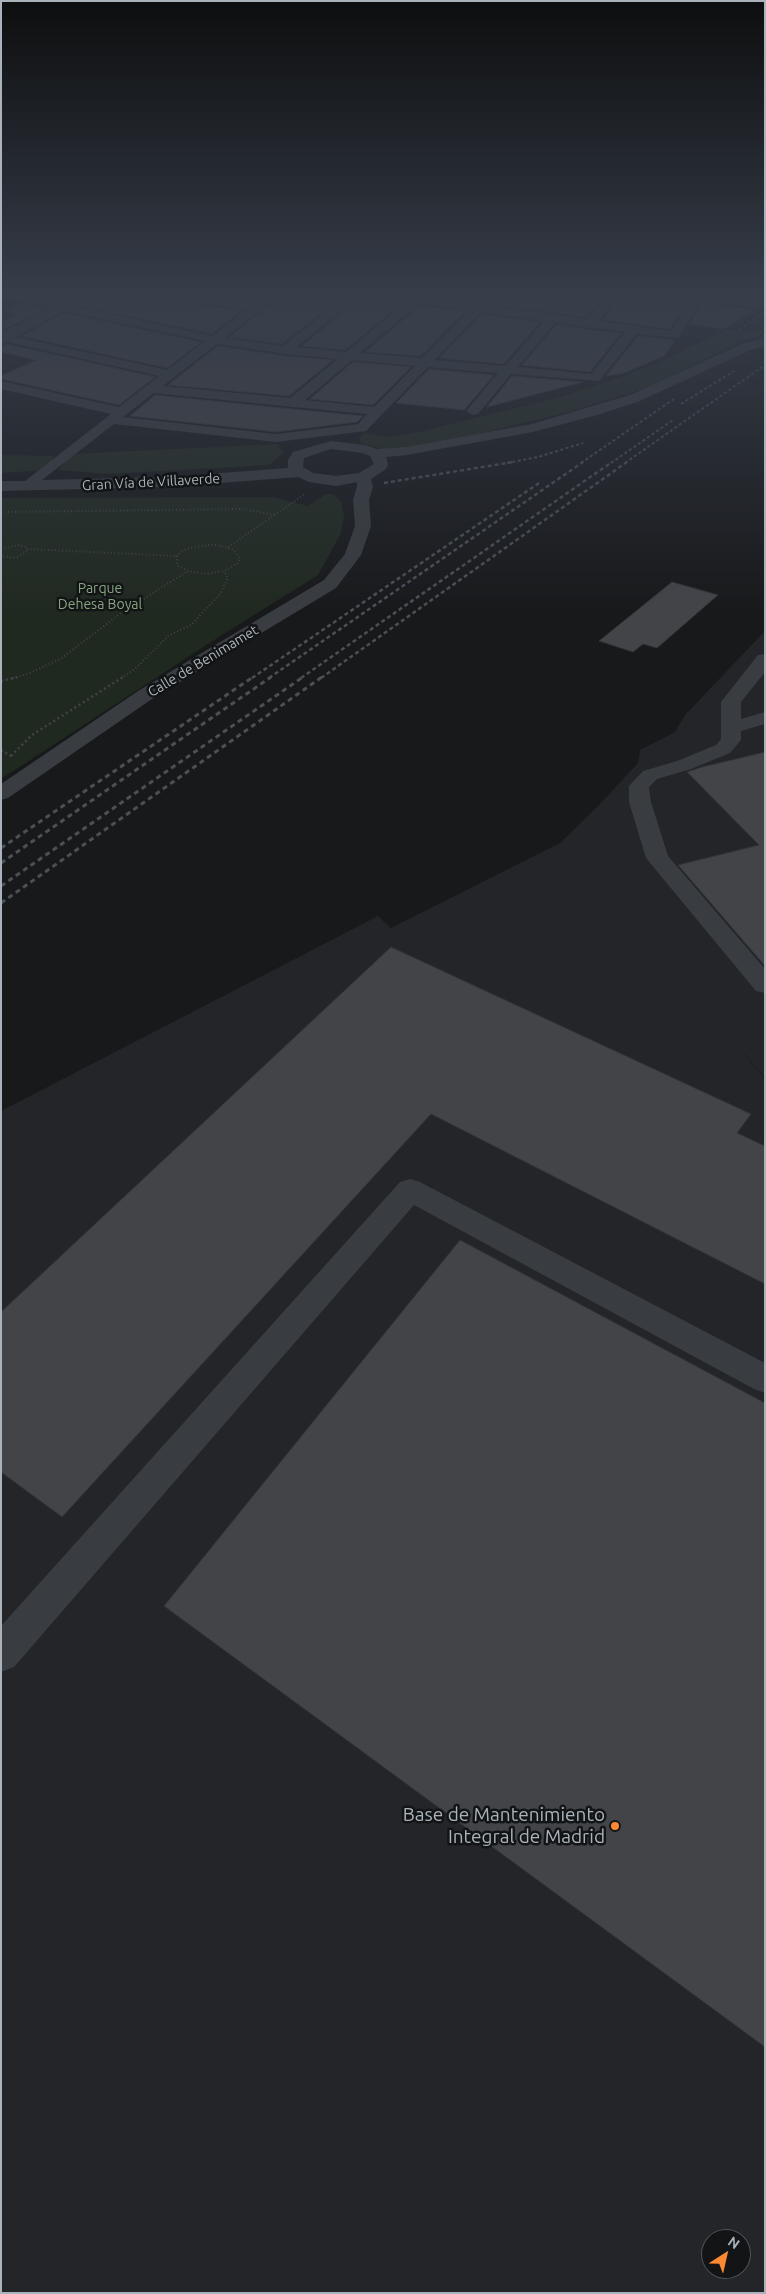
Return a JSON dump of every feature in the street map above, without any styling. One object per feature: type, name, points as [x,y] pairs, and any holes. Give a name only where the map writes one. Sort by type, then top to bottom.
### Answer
[{"type":"street","points":[[61,401],[117,416],[276,438],[361,428]]},
{"type":"street","points":[[32,481],[137,401]]},
{"type":"street","points":[[283,401],[376,411]]},
{"type":"street","points":[[358,447],[355,435],[386,401]]},
{"type":"street","points":[[473,411],[482,401]]},
{"type":"street","points":[[297,464],[306,451],[325,446],[358,447],[378,456],[478,442],[594,414],[632,401]]},
{"type":"street","points":[[276,438],[287,443],[297,464],[309,477],[336,481],[363,477],[378,469],[381,464],[378,456]]},
{"type":"street","name":"Gran Vía de Villaverde","points":[[1,481],[169,478],[258,471],[297,464]]},
{"type":"street","name":"Gran Vía de Villaverde","points":[[1,486],[168,482],[297,464]]},
{"type":"street","name":"Calle de Benimamet","points":[[1,794],[145,696],[330,584],[353,555],[363,526],[361,500],[365,487],[363,477]]},
{"type":"street","points":[[336,481],[345,490],[361,500]]},
{"type":"street","points":[[765,659],[731,702],[731,740],[723,749],[684,765],[650,775],[639,786],[640,802],[657,858],[765,985]]},
{"type":"street","points":[[732,727],[765,718]]},
{"type":"street","points":[[1,1654],[410,1190],[765,1379]]},
{"type":"path","points":[[227,547],[298,499]]},
{"type":"path","points":[[1,512],[244,509],[275,515]]},
{"type":"path","points":[[1,549],[13,545],[28,549],[177,556],[189,548],[198,546],[227,547],[234,550],[240,559],[232,568],[205,574],[188,571],[177,565],[177,556]]},
{"type":"path","points":[[1,556],[11,558],[20,556],[27,553],[28,549]]},
{"type":"path","points":[[1,682],[28,674],[62,658],[120,613],[188,571]]},
{"type":"path","points":[[11,756],[32,735],[135,669],[168,636],[191,625],[220,594],[228,578],[224,571]]},
{"type":"path","points":[[1,750],[11,756],[12,761]]},
{"type":"shaded area","points":[[765,631],[765,1078],[727,1033],[765,1079],[765,2293],[1,2293],[1,1111],[378,916],[391,928],[560,843],[638,763],[640,750],[675,732],[685,715]]},
{"type":"green space","points":[[544,401],[604,401],[568,412],[459,439],[389,451],[359,442],[361,436],[365,433],[388,437],[419,432]]},
{"type":"green space","points":[[277,444],[283,452],[270,465],[109,474],[58,470],[72,454]]},
{"type":"green space","points":[[1,455],[54,456],[46,470],[1,473]]},
{"type":"green space","name":"Parque Dehesa Boyal","points":[[326,494],[332,494],[341,501],[344,516],[341,533],[318,575],[211,642],[1,779],[1,498],[273,497],[308,506]]},
{"type":"building","points":[[101,401],[124,401],[119,405]]},
{"type":"building","points":[[148,401],[215,401],[363,416],[357,422],[276,432],[130,416]]},
{"type":"building","points":[[332,401],[377,401],[373,405]]},
{"type":"building","points":[[398,401],[472,401],[464,410],[396,403]]},
{"type":"building","points":[[492,401],[510,401],[487,407]]},
{"type":"building","points":[[672,582],[718,595],[657,648],[643,644],[633,652],[599,641]]},
{"type":"building","points":[[765,752],[765,966],[678,865],[759,845],[687,772]]},
{"type":"building","points":[[391,947],[751,1114],[737,1133],[765,1146],[765,1284],[431,1114],[62,1517],[1,1472],[1,1312]]},
{"type":"building","name":"Base de Mantenimiento Integral de Madrid","points":[[460,1240],[765,1403],[765,2047],[164,1606]]},
{"type":"railway","points":[[581,463],[671,401]]},
{"type":"railway","points":[[681,404],[686,401]]},
{"type":"railway","points":[[625,463],[713,401]]},
{"type":"railway","points":[[611,463],[673,420]]},
{"type":"railway","points":[[508,463],[538,457],[583,443]]},
{"type":"railway","points":[[508,463],[513,462]]},
{"type":"railway","points":[[269,678],[583,462]]},
{"type":"railway","points":[[301,678],[612,462]]},
{"type":"railway","points":[[321,678],[627,462]]},
{"type":"railway","points":[[384,483],[508,463]]},
{"type":"railway","points":[[252,678],[539,483]]},
{"type":"railway","points":[[1,848],[253,677]]},
{"type":"railway","points":[[1,863],[271,677]]},
{"type":"railway","points":[[1,886],[303,677]]},
{"type":"railway","points":[[1,903],[322,677]]},
{"type":"place","name":"Base de Mantenimiento Integral de Madrid","points":[[615,1826]]}]
